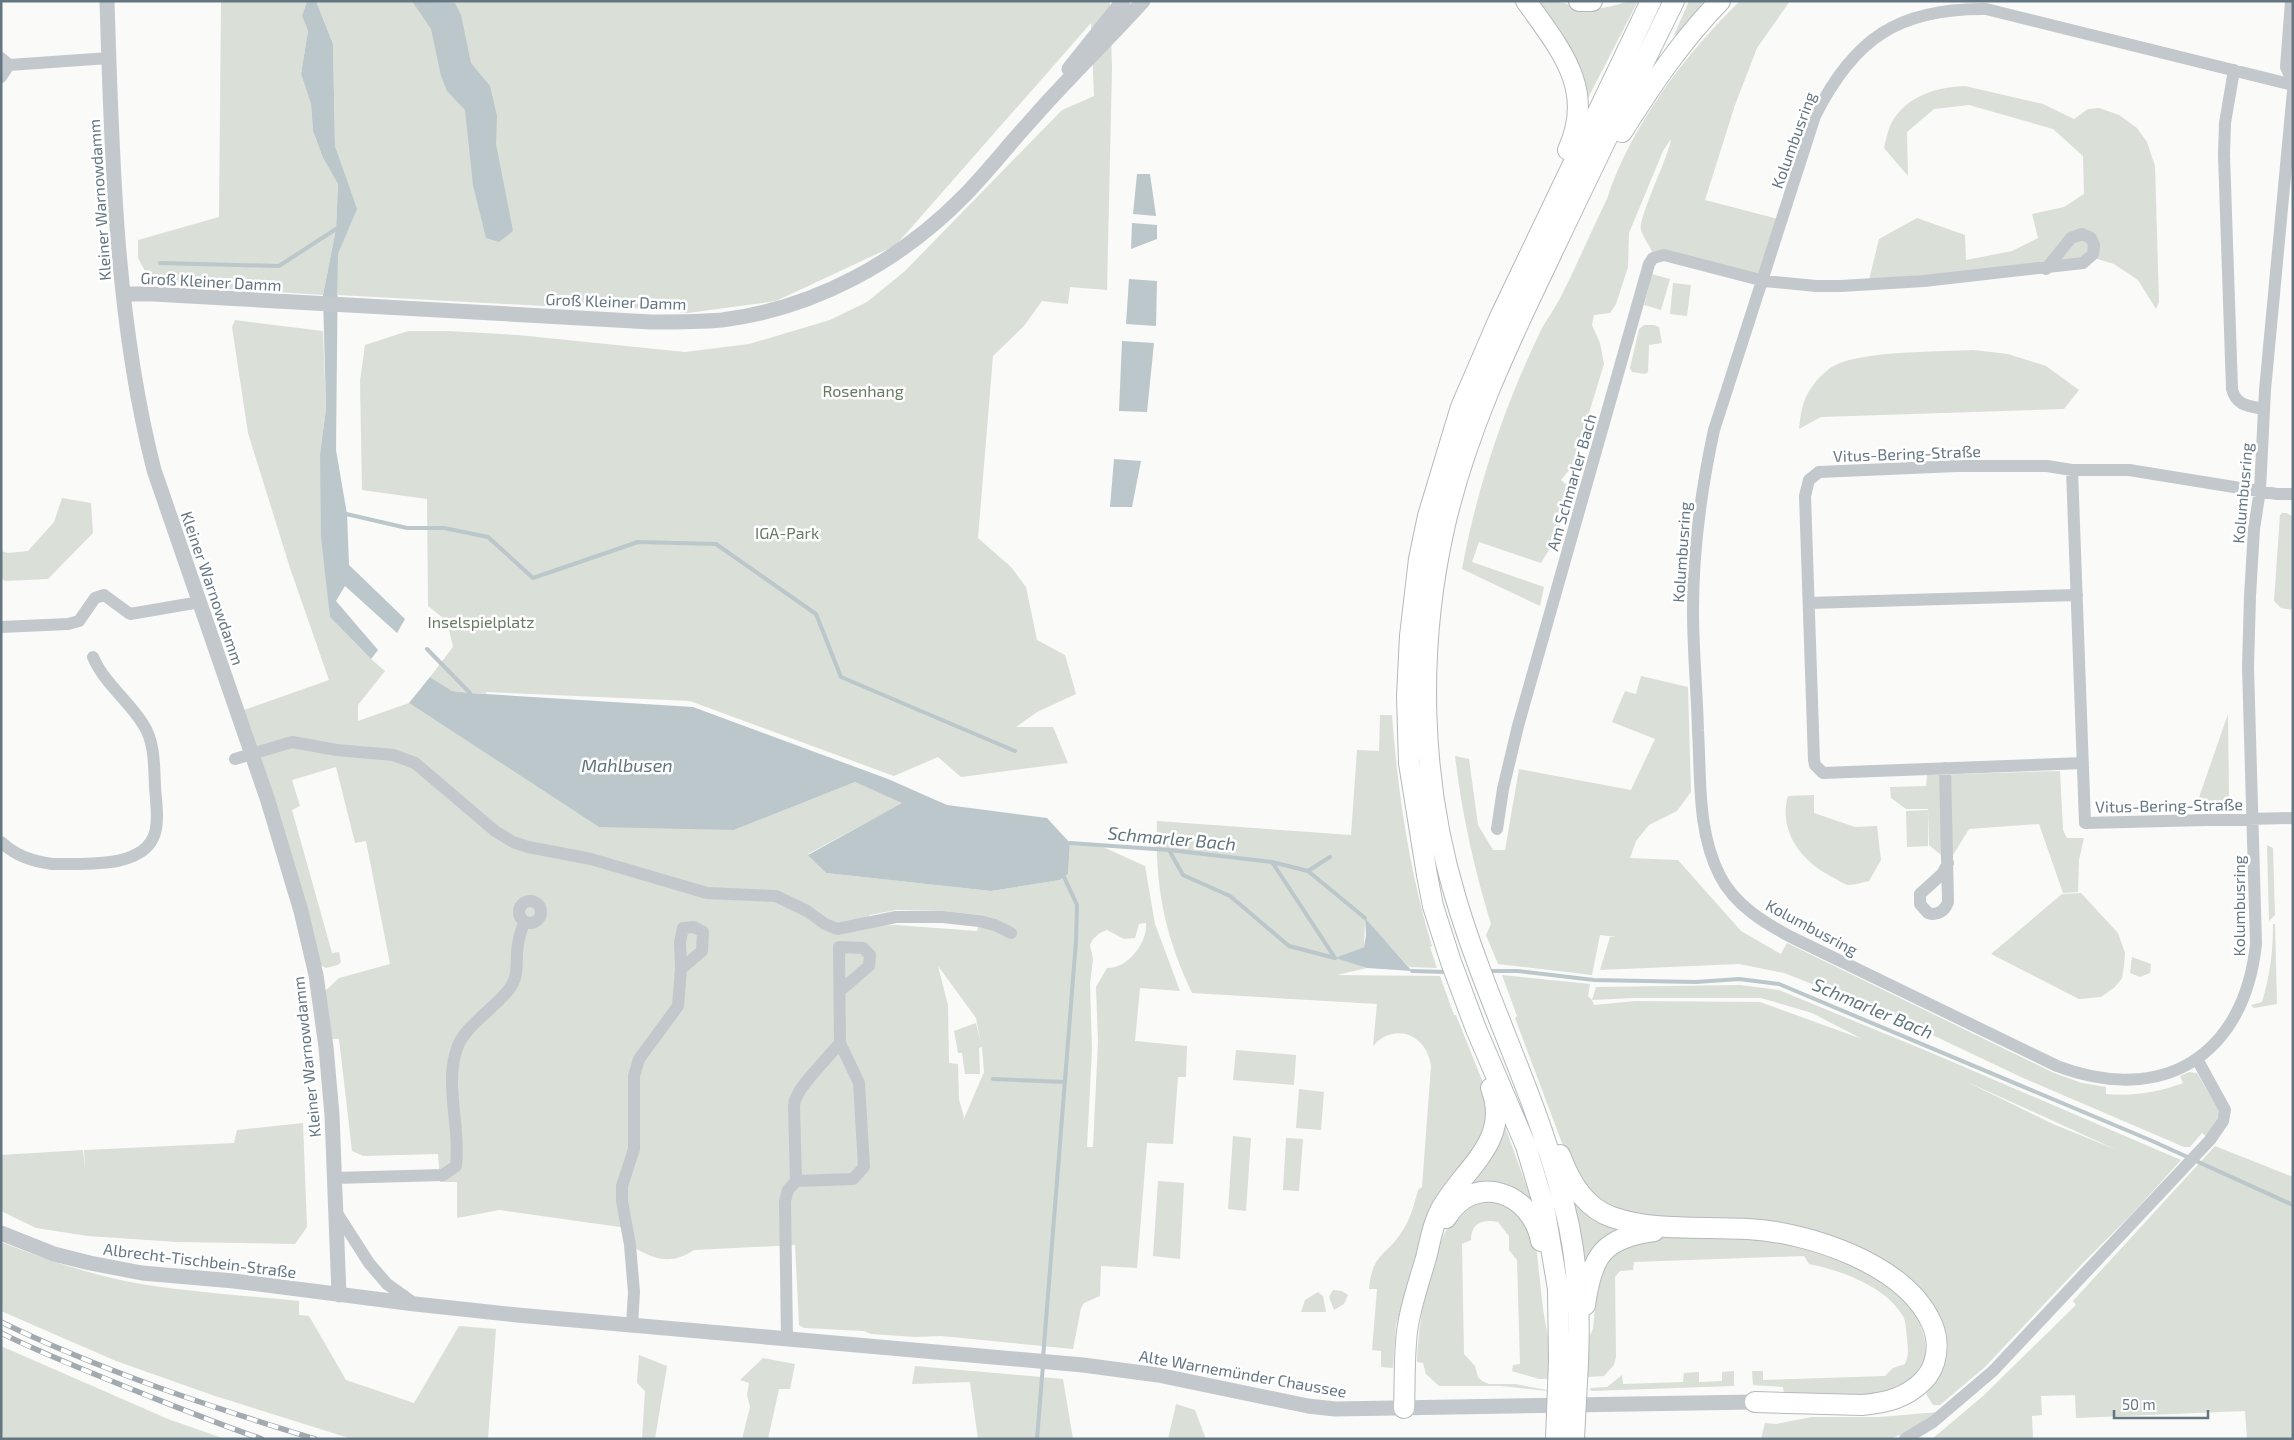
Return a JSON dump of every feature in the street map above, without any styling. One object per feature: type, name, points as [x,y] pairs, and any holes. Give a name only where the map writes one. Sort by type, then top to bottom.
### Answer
[{"type":"highway","points":[[1526,1],[1563,52],[1573,73],[1578,94],[1574,133],[1546,200],[1543,225]]},
{"type":"highway","points":[[1579,1],[1592,1]]},
{"type":"highway","points":[[1574,1439],[1569,1361],[1559,1316],[1558,1289],[1550,1233],[1536,1177],[1526,1146],[1476,1029],[1433,906],[1409,763],[1408,666],[1414,600],[1428,516],[1461,407],[1543,225],[1651,1]]},
{"type":"highway","points":[[1579,1341],[1575,1265],[1570,1230],[1553,1165],[1540,1125],[1476,960],[1447,869],[1429,765],[1426,670],[1428,641],[1437,568],[1453,494],[1482,411],[1521,318],[1596,159],[1674,1]]},
{"type":"highway","points":[[1596,159],[1616,143],[1676,52],[1720,1]]},
{"type":"highway","points":[[1404,1408],[1408,1331],[1427,1255],[1429,1238],[1440,1211],[1453,1191],[1484,1153],[1495,1128],[1496,1106],[1479,1055],[1476,1029]]},
{"type":"highway","points":[[1540,1125],[1555,1138],[1574,1184],[1593,1206],[1610,1216],[1629,1222],[1679,1227],[1749,1229],[1781,1233],[1837,1250],[1869,1264],[1893,1278],[1918,1301],[1932,1323],[1937,1343],[1932,1368],[1916,1389],[1902,1397],[1879,1404],[1862,1405],[1755,1402]]},
{"type":"highway","points":[[1427,1255],[1447,1216],[1457,1205],[1467,1198],[1480,1193],[1494,1192],[1506,1195],[1522,1204],[1536,1224],[1545,1267],[1548,1299],[1559,1316]]},
{"type":"highway","points":[[1556,1439],[1569,1361],[1579,1341],[1595,1262],[1604,1249],[1615,1240],[1631,1234],[1679,1227]]},
{"type":"street","name":"Kleiner Warnowdamm","points":[[107,1],[123,294],[145,434],[154,470],[285,853],[316,975],[327,1056],[339,1295]]},
{"type":"street","name":"Groß Kleiner Damm","points":[[1036,115],[1087,44],[1123,1]]},
{"type":"street","name":"Groß Kleiner Damm","points":[[123,294],[153,294],[659,322],[723,320],[794,304],[848,282],[901,250],[932,226],[966,194],[1036,115],[1143,1]]},
{"type":"street","name":"Kolumbusring","points":[[2291,1],[2286,67],[2293,84]]},
{"type":"street","name":"Kolumbusring","points":[[2293,84],[1986,9],[1956,8],[1912,17],[1894,26],[1859,50],[1828,90],[1816,116],[1764,281],[1714,430],[1699,514],[1693,611],[1702,819],[1709,849],[1720,877],[1738,901],[1770,926],[2057,1066],[2098,1078],[2139,1080],[2161,1076],[2197,1059],[2222,1037],[2233,1022],[2245,998],[2254,971],[2256,944],[2254,819],[2248,667],[2250,596],[2260,490],[2264,409],[2293,91]]},
{"type":"street","points":[[1,77],[5,61],[109,58]]},
{"type":"street","points":[[2234,70],[2225,122],[2224,155],[2232,389],[2234,396],[2240,403],[2264,409]]},
{"type":"street","name":"Am Schmarler Bach","points":[[1497,829],[1503,788],[1518,726],[1649,264],[1653,258],[1664,255],[1764,281]]},
{"type":"street","points":[[1764,281],[1816,286],[1841,286],[1924,281],[2046,269]]},
{"type":"street","name":"Vitus-Bering-Straße","points":[[2083,763],[1823,772],[1815,765],[1806,487],[1814,474],[1819,472],[1957,466],[2038,466],[2072,470],[2129,470],[2293,494]]},
{"type":"street","name":"Vitus-Bering-Straße","points":[[2072,470],[2085,822],[2254,819]]},
{"type":"street","points":[[1,627],[68,624],[79,621],[95,598],[104,595],[130,614],[200,602]]},
{"type":"street","points":[[1809,604],[2077,595]]},
{"type":"street","points":[[1,842],[21,856],[42,863],[114,861],[136,856],[147,847],[154,834],[157,815],[150,737],[143,724],[100,673],[93,657]]},
{"type":"street","points":[[235,759],[292,742],[337,750],[404,757],[415,763],[495,831],[513,842],[528,847],[591,859],[707,893],[776,896],[807,910],[825,924],[838,928],[896,917],[943,917],[979,921],[995,925],[1011,933]]},
{"type":"street","points":[[1945,768],[1948,863]]},
{"type":"street","points":[[2254,819],[2293,818]]},
{"type":"street","points":[[334,1178],[443,1174],[456,1166],[458,1154],[453,1083],[457,1048],[464,1036],[510,988],[517,974],[518,945],[524,922]]},
{"type":"street","points":[[632,1325],[634,1292],[629,1236],[622,1201],[624,1177],[634,1149],[634,1076],[639,1059],[678,1006],[681,969]]},
{"type":"street","points":[[796,1181],[853,1178],[864,1167],[859,1083],[840,1043],[841,990]]},
{"type":"street","points":[[786,1339],[785,1201],[788,1190],[796,1181],[795,1100],[810,1077],[840,1043]]},
{"type":"street","points":[[1904,1439],[1934,1422],[1993,1371],[2206,1144],[2223,1121],[2225,1110],[2197,1059]]},
{"type":"street","name":"Alte Warnemünder Chaussee","points":[[335,1210],[369,1263],[387,1284],[416,1304]]},
{"type":"street","name":"Albrecht-Tischbein-Straße","points":[[1,1233],[54,1254],[116,1269],[339,1295]]},
{"type":"street","name":"Alte Warnemünder Chaussee","points":[[339,1295],[632,1325],[1049,1362],[1158,1375],[1308,1406],[1350,1410],[1755,1402]]},
{"type":"green space","points":[[221,1],[307,1],[302,16],[308,31],[301,74],[311,104],[313,131],[323,158],[338,184],[336,229],[323,295],[152,284],[138,258],[138,240],[219,217]]},
{"type":"green space","name":"IGA-Park","points":[[316,1],[1110,1],[1112,69],[1107,290],[1070,287],[1068,304],[1042,301],[1024,326],[993,356],[978,538],[1011,567],[1026,587],[1037,640],[1065,655],[1076,694],[1037,712],[1016,727],[1053,727],[1068,763],[961,777],[938,757],[894,776],[690,701],[486,692],[486,694],[452,691],[430,677],[453,647],[447,621],[428,606],[427,499],[362,490],[360,381],[365,345],[408,331],[518,335],[685,352],[749,344],[830,320],[867,302],[905,271],[1062,110],[1094,96],[1091,23],[896,245],[776,301],[688,313],[579,303],[570,295],[545,296],[545,306],[338,295],[338,254],[356,209],[335,146],[333,44]]},
{"type":"green space","points":[[1533,1],[1553,1],[1595,9],[1638,1],[1584,106]]},
{"type":"green space","points":[[1689,1],[1710,1],[1678,35],[1674,35]]},
{"type":"green space","points":[[1740,1],[1790,1],[1757,48],[1735,105],[1705,200],[1778,219],[1760,275],[1653,254],[1642,233],[1641,224],[1671,139],[1663,151],[1629,233],[1628,267],[1616,304],[1610,313],[1594,315],[1592,325],[1600,343],[1604,364],[1573,465],[1561,480],[1568,486],[1557,537],[1541,563],[1479,542],[1472,562],[1544,587],[1540,606],[1462,569],[1476,507],[1494,446],[1516,386],[1542,328],[1571,276],[1630,145],[1645,118],[1680,68],[1720,21]]},
{"type":"green space","points":[[1965,86],[2043,104],[2074,119],[2088,109],[2099,108],[2119,115],[2137,128],[2147,142],[2155,166],[2159,302],[2156,309],[2138,280],[2114,264],[2091,257],[1868,284],[1879,239],[1917,218],[1965,235],[1966,260],[2012,251],[2038,238],[2032,214],[2064,207],[2084,194],[2083,156],[2053,129],[1969,105],[1934,109],[1907,132],[1908,176],[1884,148],[1892,122],[1898,113],[1914,99],[1943,88]]},
{"type":"green space","points":[[1652,274],[1670,279],[1661,310],[1644,305]]},
{"type":"green space","points":[[1673,283],[1691,285],[1687,316],[1670,314]]},
{"type":"green space","points":[[235,320],[323,331],[326,409],[320,454],[330,617],[385,671],[358,705],[358,721],[409,703],[595,824],[734,830],[855,782],[903,803],[808,854],[826,873],[991,891],[1060,880],[1068,874],[1070,843],[1101,846],[1145,866],[1155,924],[1180,991],[1140,988],[1135,1041],[1187,1046],[1186,1077],[1178,1077],[1173,1144],[1147,1143],[1137,1268],[1101,1266],[1100,1296],[1084,1303],[1081,1308],[1073,1349],[941,1336],[915,1337],[871,1334],[864,1331],[804,1328],[799,1325],[795,1245],[694,1250],[677,1258],[662,1259],[646,1254],[630,1245],[627,1228],[499,1210],[457,1218],[457,1182],[440,1182],[438,1154],[363,1156],[352,1151],[339,1039],[332,1039],[324,992],[339,978],[390,964],[366,841],[355,843],[336,767],[292,780],[300,806],[292,810],[332,953],[339,952],[341,962],[338,965],[326,968],[320,965],[244,710],[329,680],[290,568],[248,433],[232,327]],"holes":[[[896,910],[943,911],[981,915],[977,931],[896,925],[872,926],[869,915]],[[1146,923],[1144,939],[1140,946],[1122,964],[1107,968],[1096,987],[1098,1042],[1093,1147],[1087,1147],[1092,1049],[1090,984],[1093,959],[1090,945],[1093,939],[1107,930],[1124,939],[1135,938],[1139,924]],[[938,966],[976,1018],[981,1044],[976,1023],[954,1031],[958,1053],[962,1053],[965,1074],[980,1074],[979,1048],[982,1047],[984,1072],[963,1121],[964,1117],[959,1099],[958,1064],[949,1063],[948,1005]]]},
{"type":"green space","points":[[1644,325],[1659,327],[1662,343],[1649,345],[1648,372],[1645,374],[1632,372],[1630,368],[1639,329]]},
{"type":"green space","points":[[1973,350],[2008,354],[2046,366],[2079,390],[2064,409],[1821,417],[1799,429],[1803,405],[1811,388],[1825,372],[1841,363],[1877,355]]},
{"type":"green space","points":[[62,498],[91,503],[93,533],[48,579],[5,581],[1,578],[1,551],[8,553],[28,551],[54,522]]},
{"type":"green space","points":[[2287,513],[2293,517],[2293,610],[2281,608],[2274,601],[2280,515]]},
{"type":"green space","points":[[1641,676],[1688,687],[1691,792],[1677,811],[1649,825],[1636,841],[1630,858],[1678,860],[1741,931],[1781,954],[1787,943],[2054,1073],[2082,1083],[2106,1087],[2106,1094],[2126,1095],[2164,1089],[2183,1083],[2180,1076],[2189,1072],[2197,1073],[2219,1111],[2217,1119],[2206,1136],[2202,1133],[2190,1147],[2184,1147],[2023,1078],[1884,1012],[1784,973],[1739,964],[1600,970],[1610,937],[1617,937],[1600,935],[1592,975],[1498,964],[1486,935],[1491,924],[1469,841],[1455,756],[1469,759],[1478,825],[1493,850],[1505,850],[1519,769],[1631,790],[1655,739],[1612,722],[1625,691],[1636,694]]},
{"type":"green space","points":[[2228,714],[2229,797],[2221,805],[2196,806]]},
{"type":"green space","points":[[1380,715],[1392,715],[1406,832],[1417,889],[1432,946],[1430,947],[1437,968],[1409,967],[1365,919],[1364,947],[1336,958],[1367,968],[1337,975],[1440,976],[1454,1015],[1456,1015],[1484,1085],[1489,1119],[1401,1309],[1396,1325],[1393,1368],[1381,1367],[1381,1351],[1372,1350],[1377,1289],[1369,1289],[1376,1262],[1404,1228],[1418,1190],[1422,1187],[1431,1066],[1428,1055],[1416,1039],[1400,1033],[1390,1034],[1373,1046],[1377,1004],[1192,993],[1174,950],[1163,909],[1157,845],[1157,821],[1351,835],[1357,750],[1379,751]]},
{"type":"green space","points":[[2060,771],[2063,830],[2067,838],[2084,838],[2079,860],[2078,892],[2063,893],[2039,824],[1969,829],[1953,855],[1941,855],[1929,845],[1928,809],[1906,809],[1891,798],[1890,787],[1926,786],[1927,775]]},
{"type":"green space","points":[[1814,795],[1814,813],[1855,827],[1877,826],[1881,860],[1869,881],[1851,885],[1843,883],[1811,863],[1795,844],[1789,833],[1786,821],[1788,796]]},
{"type":"green space","points":[[1928,810],[1928,846],[1907,847],[1906,811]]},
{"type":"green space","points":[[2267,845],[2273,848],[2275,915],[2269,921]]},
{"type":"green space","points":[[2081,893],[2118,933],[2125,953],[2122,978],[2115,987],[2101,997],[2079,999],[1991,954],[2062,894]]},
{"type":"green space","points":[[2273,924],[2275,924],[2277,1004],[2254,1008],[2251,1005],[2262,1002],[2267,983],[2272,954]]},
{"type":"green space","points":[[2132,957],[2151,964],[2150,973],[2140,977],[2130,973]]},
{"type":"green space","points":[[1502,975],[1590,984],[1588,996],[1592,1000],[1596,987],[1740,985],[1779,990],[2181,1160],[2133,1213],[1985,1367],[1940,1405],[1933,1405],[1926,1394],[1939,1375],[1946,1360],[1947,1338],[1943,1322],[1924,1294],[1912,1282],[1884,1262],[1857,1251],[1630,1217],[1597,1203],[1571,1167],[1515,1018],[1517,1016]],"holes":[[[1634,998],[1761,998],[1812,1013],[1862,1039],[1760,1002],[1635,1001],[1594,1005],[1592,1000]],[[1963,1080],[2117,1150],[2053,1124]]]},
{"type":"green space","points":[[1236,1050],[1296,1055],[1294,1085],[1233,1080]]},
{"type":"green space","points":[[1299,1089],[1324,1092],[1321,1130],[1296,1128]]},
{"type":"green space","points":[[303,1123],[307,1227],[295,1244],[177,1242],[88,1236],[36,1228],[1,1211],[1,1155],[83,1150],[85,1170],[84,1150],[234,1143],[237,1130]]},
{"type":"green space","points":[[1504,1124],[1534,1210],[1526,1201],[1455,1196]]},
{"type":"green space","points":[[1233,1136],[1251,1138],[1246,1211],[1228,1209]]},
{"type":"green space","points":[[1286,1138],[1303,1139],[1299,1191],[1283,1190]]},
{"type":"green space","points":[[2215,1146],[2293,1177],[2293,1439],[2247,1439],[2245,1411],[2076,1418],[2075,1395],[2041,1396],[2042,1415],[2032,1416],[2033,1439],[1932,1439],[1983,1396],[2076,1305],[2073,1301]]},
{"type":"green space","points":[[1158,1181],[1184,1183],[1180,1259],[1153,1256]]},
{"type":"green space","points":[[1569,1192],[1627,1227],[1586,1266],[1579,1223]]},
{"type":"green space","points":[[1487,1199],[1516,1207],[1536,1245],[1549,1343],[1549,1379],[1539,1379],[1512,1371],[1513,1365],[1520,1364],[1517,1260],[1509,1250],[1509,1236],[1498,1222],[1487,1221],[1479,1224],[1473,1230],[1471,1240],[1462,1244],[1464,1354],[1475,1366],[1478,1377],[1482,1381],[1489,1384],[1515,1384],[1547,1391],[1501,1386],[1439,1386],[1426,1374],[1423,1363],[1417,1362],[1423,1305],[1441,1241],[1449,1225],[1459,1212],[1468,1206]]},
{"type":"green space","points":[[1738,1235],[1807,1247],[1883,1279],[1897,1291],[1919,1322],[1924,1338],[1925,1354],[1921,1369],[1909,1382],[1890,1392],[1868,1396],[1784,1393],[1783,1387],[1753,1385],[1752,1371],[1763,1371],[1763,1380],[1885,1376],[1893,1368],[1905,1364],[1908,1351],[1906,1325],[1897,1307],[1875,1289],[1835,1271],[1809,1264],[1804,1256],[1634,1262],[1633,1270],[1620,1271],[1615,1277],[1616,1357],[1614,1365],[1604,1376],[1587,1377],[1587,1341],[1593,1329],[1598,1276],[1602,1265],[1621,1246],[1657,1236]]},
{"type":"green space","points":[[1,1242],[62,1264],[125,1281],[190,1291],[299,1301],[299,1315],[309,1316],[346,1380],[414,1403],[459,1326],[496,1329],[488,1439],[352,1439],[215,1396],[116,1361],[1,1311]]},
{"type":"green space","points":[[1333,1290],[1342,1291],[1348,1295],[1344,1304],[1334,1310],[1329,1297]]},
{"type":"green space","points":[[1318,1292],[1323,1296],[1326,1312],[1301,1312],[1305,1300]]},
{"type":"green space","points":[[1,1346],[168,1419],[225,1439],[1,1439]]},
{"type":"green space","points":[[639,1355],[667,1366],[655,1439],[642,1439],[645,1391],[637,1383]]},
{"type":"green space","points":[[763,1358],[795,1364],[790,1389],[779,1389],[768,1439],[742,1439],[750,1407],[747,1395],[749,1383],[740,1380]]},
{"type":"green space","points":[[915,1366],[1063,1379],[1073,1439],[978,1439],[970,1382],[912,1384]]},
{"type":"green space","points":[[1734,1371],[1734,1386],[1591,1391],[1590,1388],[1607,1387],[1622,1375],[1623,1384],[1683,1382],[1684,1373],[1699,1372],[1699,1382],[1722,1381],[1722,1372]]},
{"type":"green space","points":[[1176,1404],[1195,1410],[1206,1439],[1168,1439]]},
{"type":"green space","points":[[1938,1412],[1907,1432],[1890,1439],[1761,1439],[1765,1423],[1776,1424],[1812,1417],[1880,1417]]},
{"type":"water","points":[[307,1],[316,1],[333,44],[335,146],[357,209],[338,254],[336,450],[347,514],[349,565],[405,619],[397,633],[345,586],[336,601],[378,650],[371,659],[330,617],[321,537],[320,454],[326,409],[323,295],[336,229],[338,184],[323,158],[313,131],[311,104],[301,74],[308,31],[302,16]]},
{"type":"water","points":[[412,1],[455,3],[461,15],[471,63],[490,86],[497,116],[496,144],[513,231],[499,242],[486,238],[473,185],[465,110],[447,91],[441,76],[431,29]]},
{"type":"water","points":[[1137,174],[1150,174],[1156,216],[1133,214]]},
{"type":"water","points":[[1132,223],[1157,225],[1157,239],[1131,249]]},
{"type":"water","points":[[1129,279],[1157,281],[1156,326],[1126,324]]},
{"type":"water","points":[[1122,341],[1154,343],[1147,412],[1119,411]]},
{"type":"water","points":[[1114,459],[1141,461],[1132,507],[1110,507]]},
{"type":"water","name":"Mahlbusen","points":[[430,677],[452,691],[693,707],[888,779],[947,805],[1047,818],[1070,843],[1068,874],[1060,880],[991,891],[826,873],[808,855],[902,803],[855,782],[734,830],[599,827],[409,703]]},
{"type":"water","points":[[1365,918],[1412,971],[1367,968],[1335,958],[1364,947],[1366,935]]},
{"type":"waterway","points":[[160,263],[279,266],[336,229],[341,229]]},
{"type":"waterway","points":[[342,513],[407,528],[444,528],[488,537],[533,578],[638,542],[716,544],[816,614],[841,677],[1015,751]]},
{"type":"waterway","points":[[427,649],[470,693]]},
{"type":"waterway","name":"Schmarler Bach","points":[[1070,843],[1169,850],[1272,862],[1335,958]]},
{"type":"waterway","points":[[1169,850],[1183,875],[1230,896],[1289,946],[1335,958]]},
{"type":"waterway","name":"Schmarler Bach","points":[[1308,871],[1330,857]]},
{"type":"waterway","name":"Schmarler Bach","points":[[1272,862],[1308,871],[1365,918]]},
{"type":"waterway","points":[[1043,1358],[1076,941],[1077,905],[1064,877]]},
{"type":"waterway","name":"Schmarler Bach","points":[[1412,971],[1447,972]]},
{"type":"waterway","name":"Schmarler Bach","points":[[1487,971],[1518,971],[1594,980],[1696,982],[1739,979],[1779,984],[2150,1140],[2293,1205]]},
{"type":"waterway","points":[[993,1079],[1065,1082]]},
{"type":"waterway","points":[[1037,1439],[1043,1365]]},
{"type":"railway","points":[[1,1322],[117,1372],[235,1414],[315,1439]]},
{"type":"railway","points":[[1,1333],[131,1389],[262,1439]]},
{"type":"park label","name":"Rosenhang","points":[[863,390]]},
{"type":"park label","name":"Inselspielplatz","points":[[481,621]]}]
